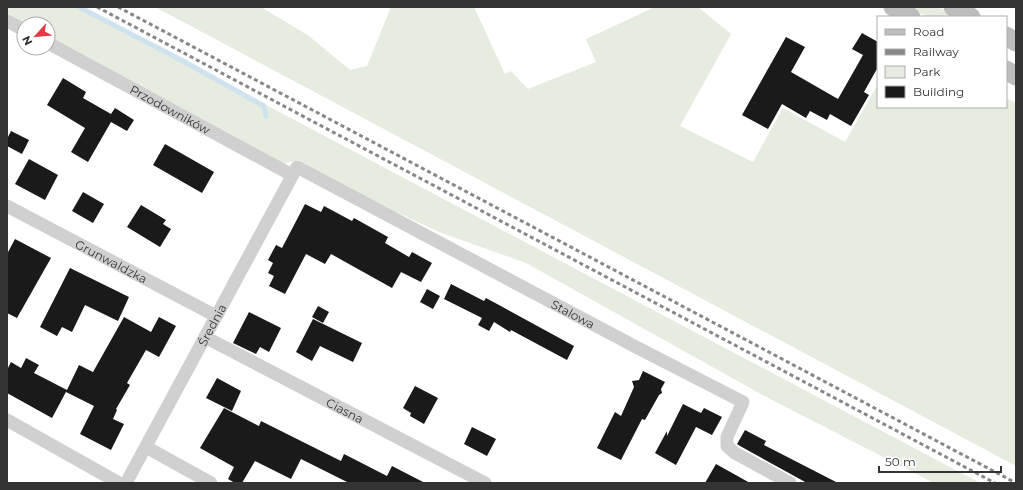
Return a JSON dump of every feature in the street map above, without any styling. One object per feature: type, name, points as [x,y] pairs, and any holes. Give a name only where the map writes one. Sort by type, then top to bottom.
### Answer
[{"type":"street","points":[[893,7],[909,16]]},
{"type":"street","points":[[953,7],[969,16]]},
{"type":"street","points":[[7,21],[16,26]]},
{"type":"street","points":[[1007,37],[1016,42]]},
{"type":"street","name":"Przodowników","points":[[56,47],[294,171]]},
{"type":"street","points":[[1007,71],[1016,76]]},
{"type":"street","name":"Średnia","points":[[126,483],[294,171]]},
{"type":"street","name":"Stalowa","points":[[294,171],[743,402],[727,437],[727,446],[735,453],[790,483]]},
{"type":"street","name":"Grunwaldzka","points":[[7,206],[216,316]]},
{"type":"street","name":"Ciasna","points":[[205,337],[485,483]]},
{"type":"street","points":[[7,420],[119,483]]},
{"type":"street","points":[[146,447],[210,483]]},
{"type":"green space","points":[[7,7],[81,7],[980,483],[934,483],[770,399],[526,263],[439,232],[349,190],[298,160],[279,165],[56,42],[56,16],[16,16],[16,20],[7,15]]},
{"type":"green space","points":[[155,7],[261,7],[309,36],[350,70],[367,66],[391,7],[474,7],[505,74],[511,71],[528,89],[596,62],[586,39],[655,7],[698,7],[731,34],[680,126],[753,162],[783,108],[845,142],[877,86],[877,108],[1007,108],[1007,98],[1016,103],[1016,466]]},
{"type":"green space","points":[[909,7],[938,7],[954,16],[925,16]]},
{"type":"building","points":[[862,33],[877,41],[877,69],[864,92],[869,95],[851,126],[830,114],[827,120],[810,111],[806,118],[782,104],[768,129],[742,115],[786,37],[805,47],[791,72],[838,99],[863,55],[852,49]]},
{"type":"building","points":[[63,78],[86,92],[83,98],[111,114],[115,108],[134,120],[127,131],[111,122],[88,162],[71,152],[85,128],[47,105]]},
{"type":"building","points":[[11,131],[29,140],[22,154],[7,146],[7,139]]},
{"type":"building","points":[[165,144],[214,172],[202,193],[153,165]]},
{"type":"building","points":[[29,159],[58,175],[45,200],[15,184]]},
{"type":"building","points":[[83,192],[104,204],[93,223],[72,211]]},
{"type":"building","points":[[305,204],[321,212],[324,206],[352,221],[354,218],[388,237],[385,243],[409,257],[412,252],[432,263],[421,282],[401,272],[392,288],[331,254],[325,264],[306,254],[285,294],[269,286],[274,276],[268,273],[273,263],[268,260],[276,245],[282,248]]},
{"type":"building","points":[[141,205],[166,220],[163,224],[171,229],[160,247],[127,227]]},
{"type":"building","points":[[15,239],[51,258],[17,318],[7,313],[7,254]]},
{"type":"building","points":[[70,268],[129,297],[118,321],[85,305],[72,332],[62,327],[57,336],[40,327]]},
{"type":"building","points":[[451,284],[484,301],[486,298],[574,346],[567,360],[511,330],[510,332],[494,322],[489,331],[478,325],[482,318],[444,299]]},
{"type":"building","points":[[427,289],[440,296],[433,309],[420,302]]},
{"type":"building","points":[[318,306],[329,312],[323,323],[312,317]]},
{"type":"building","points":[[249,312],[281,328],[269,352],[260,347],[256,354],[233,343]]},
{"type":"building","points":[[124,317],[151,332],[159,317],[176,326],[159,357],[146,350],[127,383],[130,385],[116,409],[117,410],[113,419],[124,424],[111,450],[80,434],[94,406],[66,392],[79,365],[93,372]]},
{"type":"building","points":[[313,319],[362,343],[353,362],[320,346],[312,361],[296,352]]},
{"type":"building","points":[[26,358],[39,365],[34,373],[67,390],[52,418],[7,393],[7,370],[11,362],[21,368]]},
{"type":"building","points":[[643,371],[665,382],[661,389],[662,393],[659,395],[645,420],[642,419],[621,460],[597,448],[615,412],[621,416],[634,387],[632,381],[639,380]]},
{"type":"building","points":[[217,378],[241,391],[232,411],[206,398]]},
{"type":"building","points":[[415,386],[438,398],[424,424],[410,416],[411,413],[403,408]]},
{"type":"building","points":[[683,404],[701,413],[704,408],[722,417],[712,435],[696,427],[676,465],[655,453],[667,431],[667,436]]},
{"type":"building","points":[[224,408],[259,426],[261,421],[341,461],[344,454],[387,476],[392,466],[425,483],[349,483],[301,459],[291,479],[255,461],[242,483],[235,483],[228,479],[234,467],[200,448]]},
{"type":"building","points":[[472,427],[496,439],[487,456],[464,444]]},
{"type":"building","points":[[745,430],[766,441],[764,445],[838,483],[807,483],[740,446],[737,444]]},
{"type":"building","points":[[716,464],[750,483],[705,483]]},
{"type":"waterway","points":[[79,7],[185,62],[264,106],[266,116]]},
{"type":"railway","points":[[97,7],[995,483]]},
{"type":"railway","points":[[118,7],[1016,483]]}]
